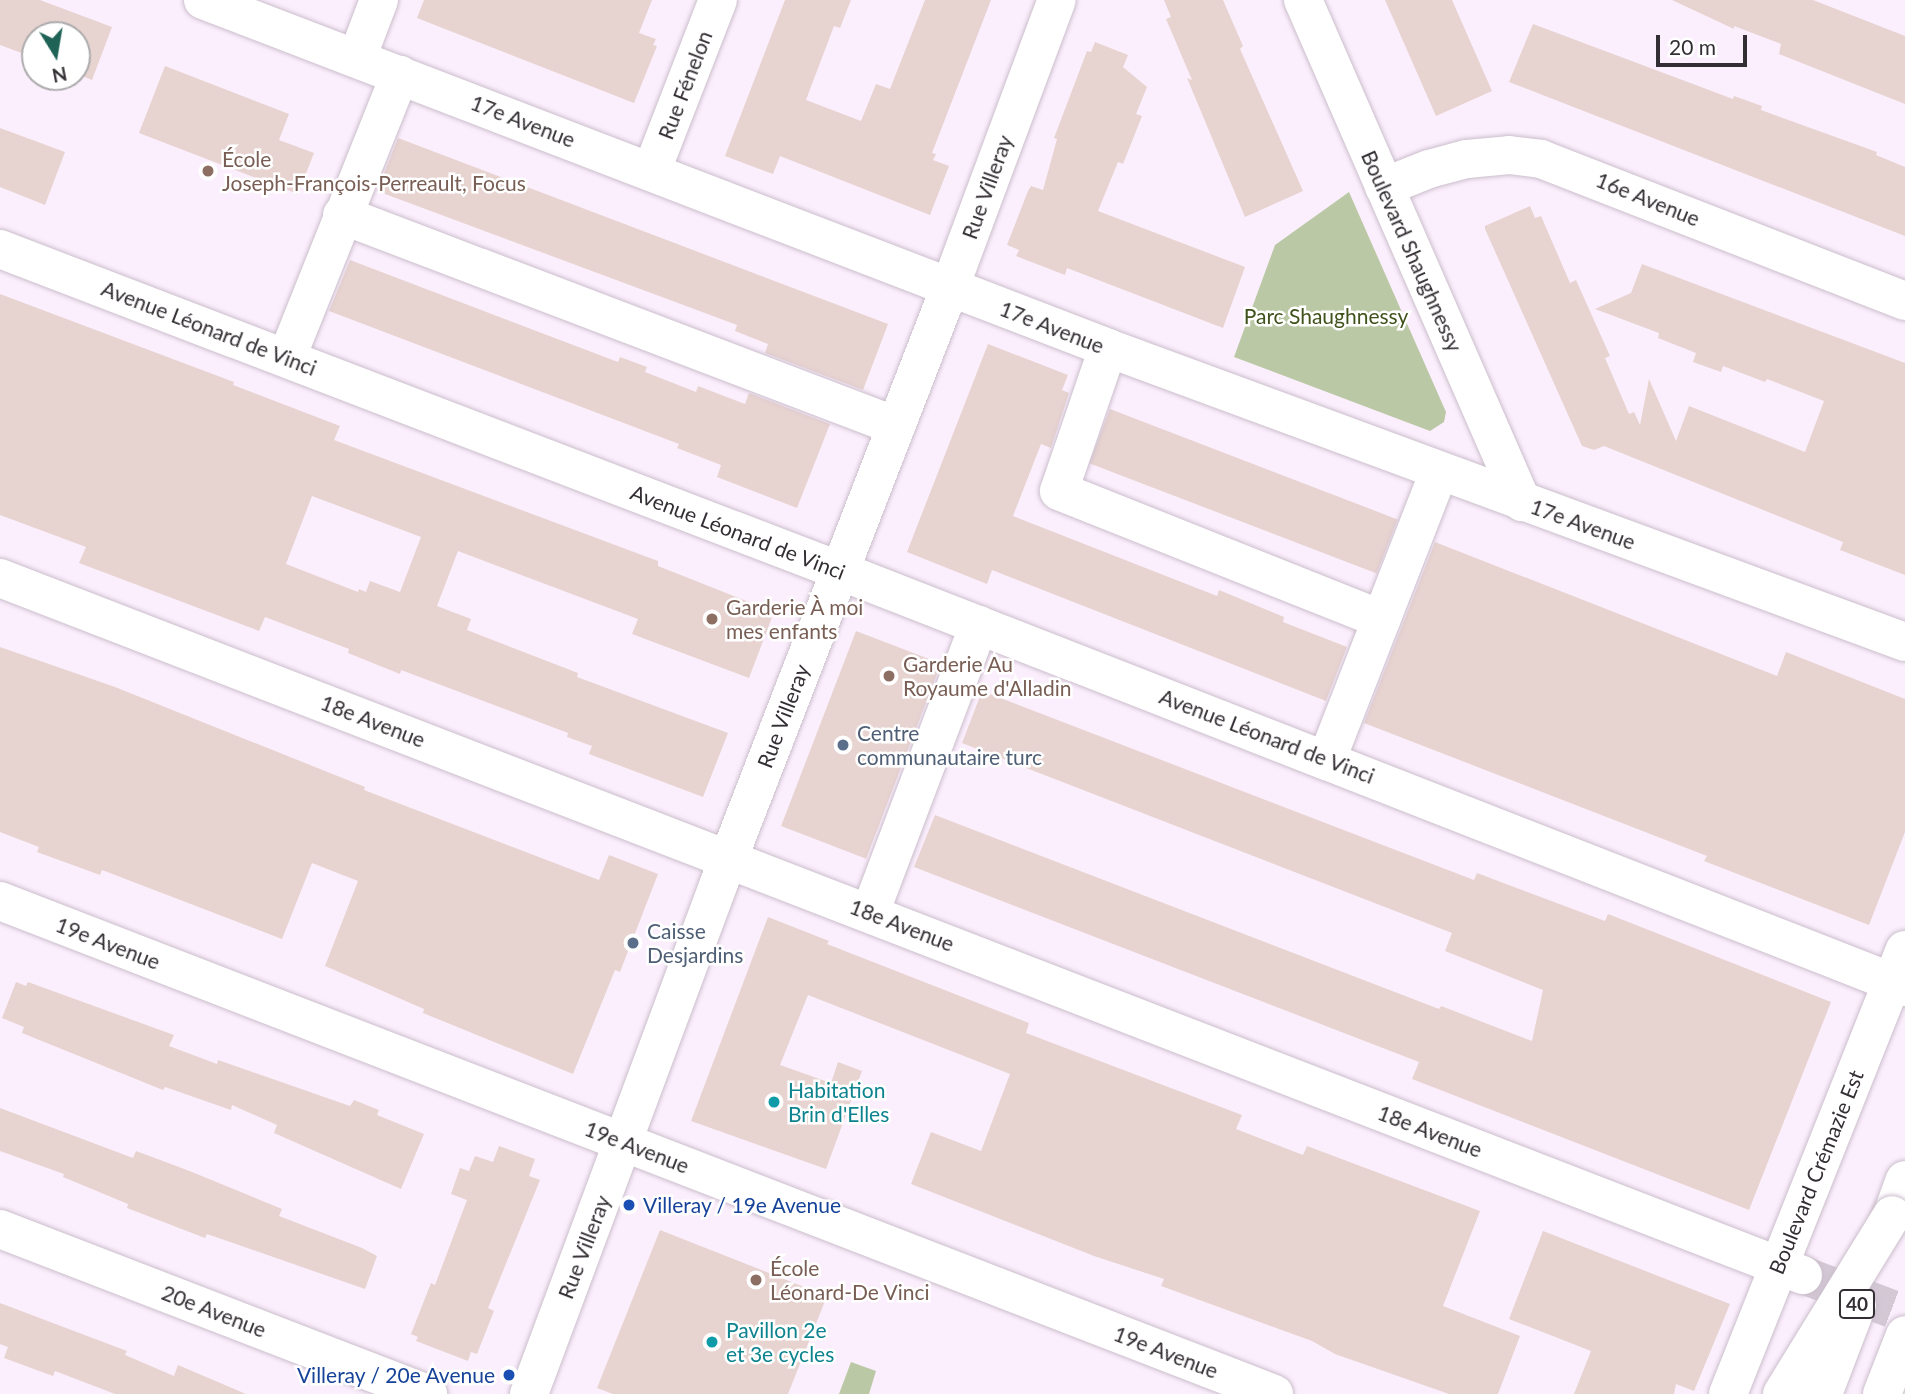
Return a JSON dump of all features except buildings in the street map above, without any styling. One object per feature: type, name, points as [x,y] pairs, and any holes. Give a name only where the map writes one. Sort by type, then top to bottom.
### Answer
[{"type":"main road","name":"17e Avenue","points":[[203,0],[652,170],[1108,348],[1905,642]]},
{"type":"main road","points":[[357,58],[379,0]]},
{"type":"main road","name":"Rue Fénelon","points":[[652,170],[718,0]]},
{"type":"main road","name":"Rue Villeray","points":[[529,1394],[729,858],[950,287],[1057,0]]},
{"type":"main road","name":"Boulevard Shaughnessy","points":[[1303,0],[1522,502]]},
{"type":"main road","points":[[287,357],[400,75]]},
{"type":"main road","name":"16e Avenue","points":[[1384,187],[1429,169],[1467,159],[1509,155],[1541,159],[1905,301]]},
{"type":"main road","points":[[342,215],[896,425]]},
{"type":"main road","name":"Avenue Léonard de Vinci","points":[[0,249],[287,357],[1327,759],[1901,973]]},
{"type":"main road","points":[[1108,348],[1059,491],[1381,619]]},
{"type":"main road","points":[[1327,759],[1439,472]]},
{"type":"main road","name":"18e Avenue","points":[[0,578],[1790,1271]]},
{"type":"main road","points":[[870,913],[979,625]]},
{"type":"main road","name":"19e Avenue","points":[[0,901],[1274,1394]]},
{"type":"main road","name":"Boulevard Crémazie Est","points":[[1728,1394],[1790,1271],[1901,973]]},
{"type":"main road","name":"40","points":[[1823,1394],[1905,1180]]},
{"type":"main road","points":[[1782,1394],[1892,1215]]},
{"type":"main road","name":"20e Avenue","points":[[0,1229],[428,1394]]},
{"type":"main road","points":[[1882,1394],[1905,1335]]},
{"type":"green space","name":"Parc Shaughnessy","points":[[1349,192],[1446,412],[1444,422],[1430,431],[1234,357],[1275,245]]},
{"type":"green space","points":[[851,1362],[876,1371],[869,1394],[839,1394]]},
{"type":"tunnel","points":[[1803,1275],[1905,1314]]},
{"type":"place","name":"École Joseph-François-Perreault, Focus","points":[[208,171]]},
{"type":"place","name":"Garderie À moi mes enfants","points":[[712,619]]},
{"type":"place","name":"Garderie Au Royaume d'Alladin","points":[[889,676]]},
{"type":"place","name":"Centre communautaire turc","points":[[843,745]]},
{"type":"place","name":"Caisse Desjardins","points":[[633,943]]},
{"type":"place","name":"Habitation Brin d'Elles","points":[[774,1102]]},
{"type":"place","name":"Villeray / 19e Avenue","points":[[629,1205]]},
{"type":"place","name":"École Léonard-De Vinci","points":[[756,1280]]},
{"type":"place","name":"Pavillon 2e et 3e cycles","points":[[712,1342]]},
{"type":"place","name":"Villeray / 20e Avenue","points":[[509,1375]]}]
